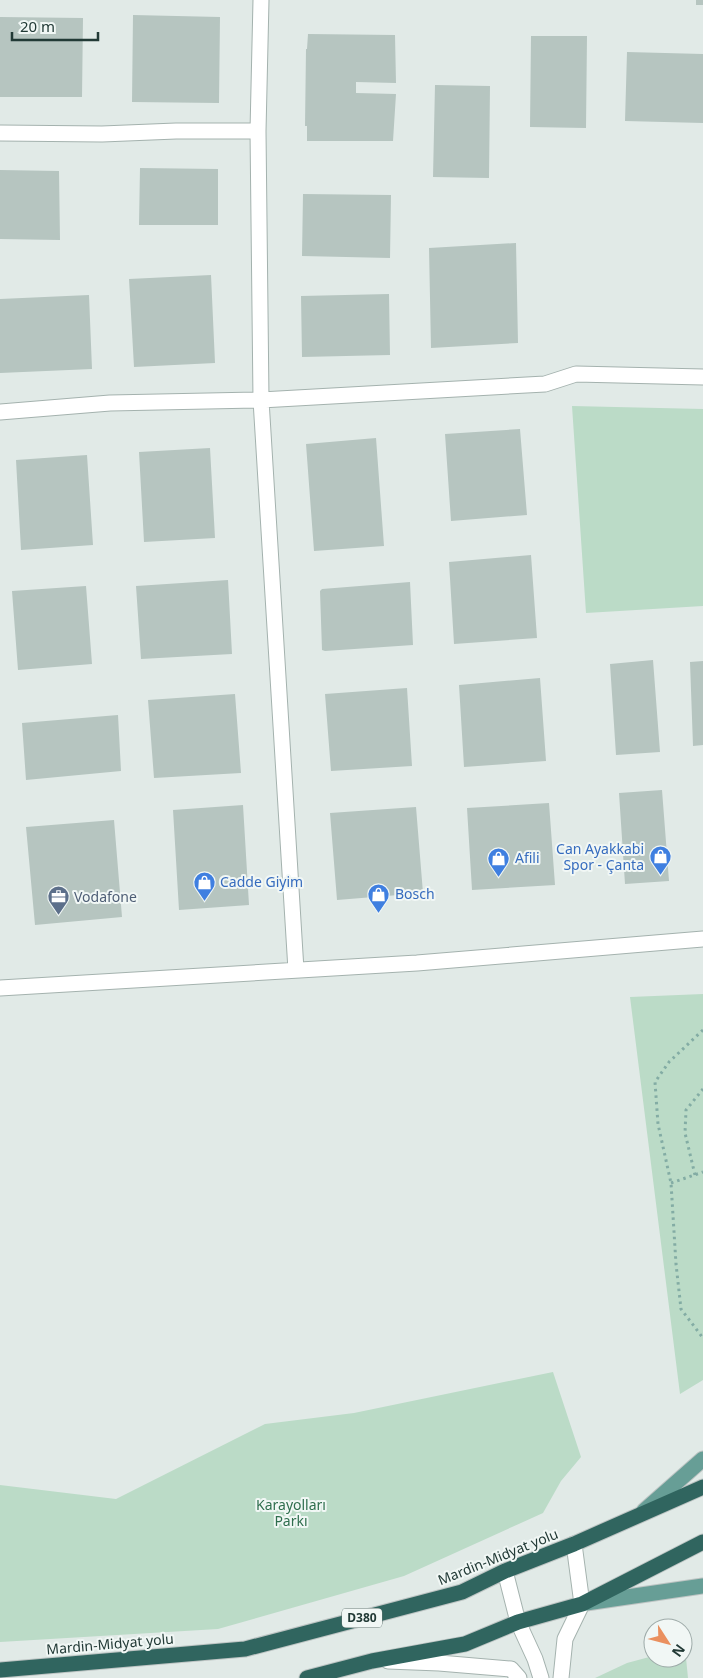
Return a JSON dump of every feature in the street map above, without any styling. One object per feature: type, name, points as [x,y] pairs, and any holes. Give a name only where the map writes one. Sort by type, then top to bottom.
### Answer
[{"type":"highway","name":"Mardin-Midyat yolu","points":[[0,1670],[244,1649],[462,1592],[504,1570],[574,1544],[703,1487]]},
{"type":"highway","points":[[307,1678],[372,1661],[465,1644],[518,1622],[582,1604],[703,1542]]},
{"type":"main road","points":[[638,1517],[703,1459]]},
{"type":"main road","points":[[582,1604],[703,1586]]},
{"type":"street","points":[[261,0],[258,131],[261,400],[296,970]]},
{"type":"street","points":[[0,133],[102,134],[176,131],[258,131]]},
{"type":"street","points":[[0,412],[110,403],[261,400],[545,384],[576,374],[703,377]]},
{"type":"street","points":[[0,988],[417,963],[703,939]]},
{"type":"street","points":[[561,1678],[565,1639],[582,1604],[574,1544]]},
{"type":"street","points":[[504,1570],[518,1622],[541,1678]]},
{"type":"street","points":[[372,1661],[439,1663],[511,1669],[518,1678]]},
{"type":"path","points":[[703,1030],[669,1062],[655,1082],[658,1124],[671,1183],[681,1309],[703,1338]]},
{"type":"path","points":[[695,1176],[685,1133],[686,1110],[703,1089]]},
{"type":"path","points":[[671,1183],[703,1172]]},
{"type":"green space","points":[[572,406],[703,409],[703,606],[586,613]]},
{"type":"green space","points":[[703,994],[703,1380],[680,1394],[630,997]]},
{"type":"green space","name":"Karayolları Parkı","points":[[553,1372],[581,1457],[561,1481],[543,1513],[404,1576],[218,1629],[0,1642],[0,1485],[116,1499],[265,1424],[354,1413]]},
{"type":"green space","points":[[643,1659],[643,1668],[687,1668],[688,1678],[595,1678],[627,1663]]},
{"type":"building","points":[[696,0],[703,0],[703,5],[696,5]]},
{"type":"building","points":[[133,15],[220,17],[219,103],[132,102]]},
{"type":"building","points":[[0,17],[83,18],[82,97],[0,97]]},
{"type":"building","points":[[308,34],[395,35],[396,83],[356,82],[356,93],[396,94],[393,141],[307,141],[307,126],[305,126],[306,49]]},
{"type":"building","points":[[531,36],[587,36],[586,128],[530,127]]},
{"type":"building","points":[[627,52],[703,54],[703,123],[625,121]]},
{"type":"building","points":[[435,85],[490,86],[489,178],[433,177]]},
{"type":"building","points":[[140,168],[218,169],[218,225],[139,225]]},
{"type":"building","points":[[0,170],[59,171],[60,240],[0,239]]},
{"type":"building","points":[[303,194],[391,195],[390,258],[302,256]]},
{"type":"building","points":[[516,243],[518,343],[431,348],[429,248]]},
{"type":"building","points":[[211,275],[215,363],[134,367],[129,279]]},
{"type":"building","points":[[389,294],[390,355],[302,357],[301,296]]},
{"type":"building","points":[[89,295],[92,369],[0,373],[0,299]]},
{"type":"building","points":[[520,429],[527,515],[451,521],[445,434]]},
{"type":"building","points":[[376,438],[384,546],[314,551],[306,444]]},
{"type":"building","points":[[210,448],[215,538],[144,542],[139,452]]},
{"type":"building","points":[[87,455],[93,545],[21,550],[16,460]]},
{"type":"building","points":[[531,555],[537,638],[454,644],[449,562]]},
{"type":"building","points":[[228,580],[232,654],[141,659],[136,586]]},
{"type":"building","points":[[410,582],[413,645],[322,650],[320,591],[322,589]]},
{"type":"building","points":[[86,586],[92,664],[18,670],[12,591]]},
{"type":"building","points":[[653,660],[660,752],[616,755],[610,664]]},
{"type":"building","points":[[703,661],[703,745],[693,746],[690,662]]},
{"type":"building","points":[[540,678],[546,761],[464,767],[459,685]]},
{"type":"building","points":[[407,688],[412,766],[331,771],[325,694]]},
{"type":"building","points":[[235,694],[241,773],[154,778],[148,700]]},
{"type":"building","points":[[118,715],[121,771],[26,780],[22,723]]},
{"type":"building","points":[[662,790],[669,881],[625,884],[619,793]]},
{"type":"building","points":[[549,803],[555,885],[472,890],[467,808]]},
{"type":"building","points":[[243,805],[249,905],[179,910],[173,810]]},
{"type":"building","points":[[416,807],[423,893],[337,900],[330,813]]},
{"type":"building","points":[[114,820],[122,917],[35,925],[26,827]]},
{"type":"place","name":"Can Ayakkabi Spor - Çanta","points":[[660,876]]},
{"type":"place","name":"Afili","points":[[499,877]]},
{"type":"place","name":"Cadde Giyim","points":[[204,901]]},
{"type":"place","name":"Bosch","points":[[379,913]]},
{"type":"place","name":"Vodafone","points":[[58,916]]}]
